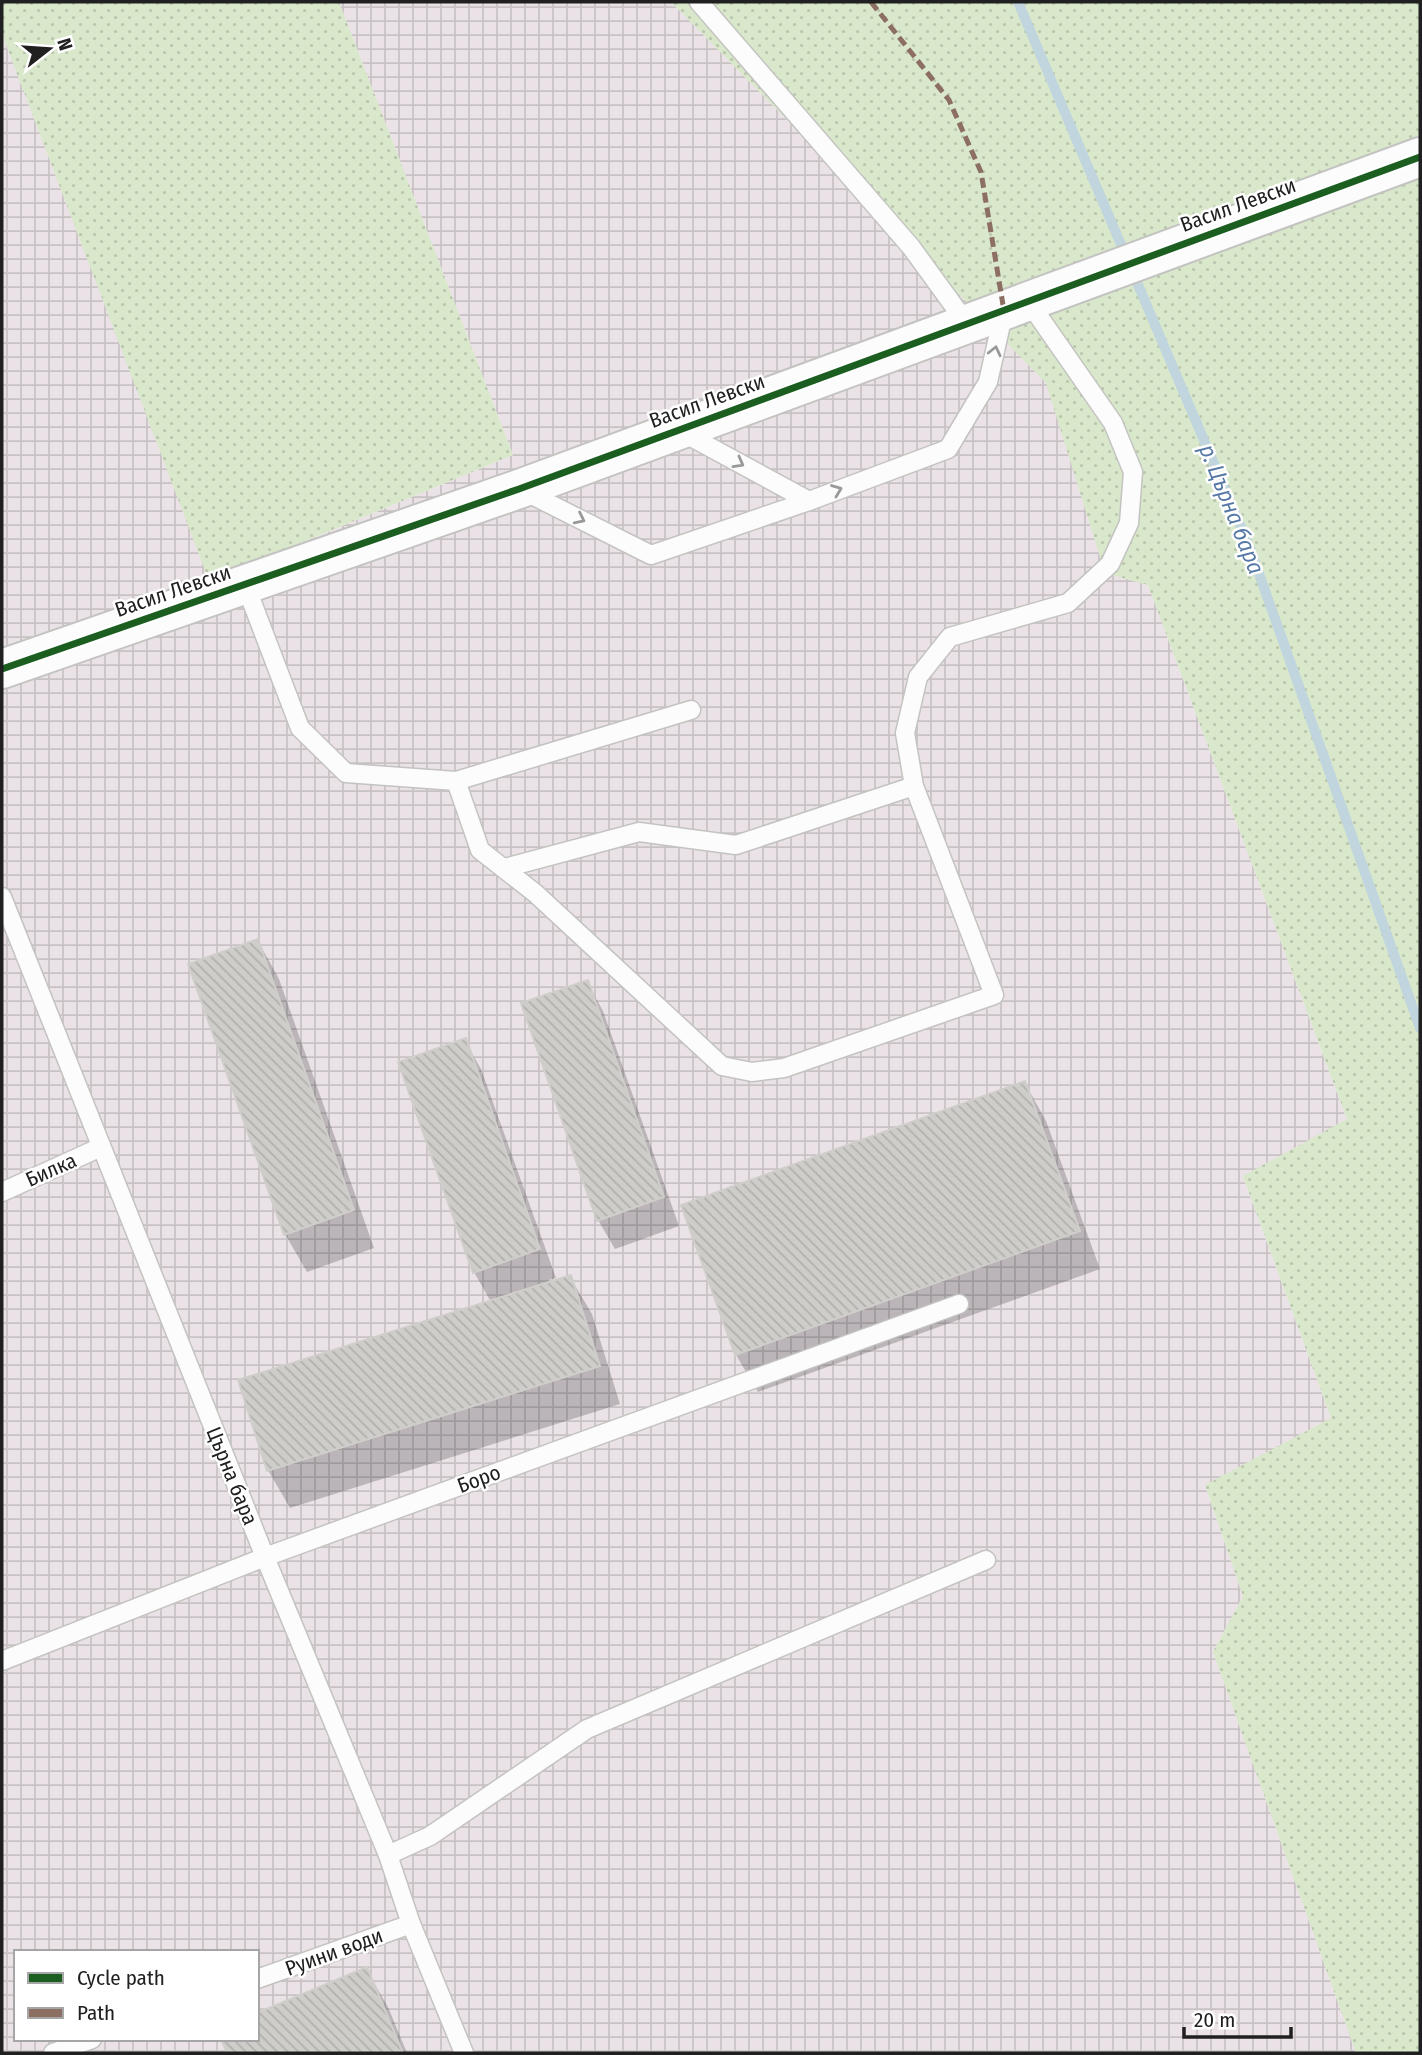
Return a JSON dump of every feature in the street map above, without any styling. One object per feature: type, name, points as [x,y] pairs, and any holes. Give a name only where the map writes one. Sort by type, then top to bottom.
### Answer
[{"type":"street","name":"Васил Левски","points":[[2,669],[519,489],[1420,157]]},
{"type":"lane","points":[[699,2],[911,247],[967,324]]},
{"type":"lane","points":[[456,782],[480,850],[535,893],[722,1066],[752,1072],[784,1068],[994,995],[914,786],[905,733],[918,677],[950,637],[1068,603],[1110,564],[1129,523],[1133,472],[1113,423],[1031,300],[988,382],[948,449],[809,501],[651,555],[519,489]]},
{"type":"lane","points":[[679,430],[809,501]]},
{"type":"lane","points":[[246,584],[300,729],[346,773],[456,782],[691,710]]},
{"type":"lane","points":[[505,868],[639,832],[736,845],[914,786]]},
{"type":"lane","name":"Църна бара","points":[[2,897],[265,1557],[388,1855],[411,1924],[464,2053]]},
{"type":"lane","name":"Билка","points":[[2,1192],[101,1147]]},
{"type":"lane","name":"Боро","points":[[2,1661],[265,1557],[959,1304]]},
{"type":"lane","points":[[388,1855],[430,1836],[587,1728],[986,1560]]},
{"type":"lane","name":"Руини води","points":[[259,1978],[411,1924]]},
{"type":"lane","points":[[53,2053],[86,2041]]},
{"type":"shaded area","points":[[339,2],[671,2],[1047,383],[1105,573],[1148,585],[1347,1120],[1243,1177],[1331,1418],[1205,1486],[1243,1596],[1213,1652],[1356,2053],[2,2053],[2,34],[210,581],[513,455]]},
{"type":"green space","points":[[2,2],[339,2],[513,455],[209,581],[2,34]]},
{"type":"green space","points":[[671,2],[1420,2],[1420,2053],[1356,2053],[1213,1652],[1243,1596],[1205,1485],[1331,1418],[1243,1176],[1347,1119],[1148,585],[1105,573],[1046,383]]},
{"type":"building","points":[[258,939],[354,1210],[284,1235],[188,964]]},
{"type":"building","points":[[588,980],[664,1197],[597,1221],[521,1003]]},
{"type":"building","points":[[466,1038],[540,1249],[473,1273],[398,1062]]},
{"type":"building","points":[[1025,1081],[1080,1231],[735,1355],[681,1205]]},
{"type":"building","points":[[571,1275],[600,1366],[267,1471],[238,1380]]},
{"type":"building","points":[[367,1967],[403,2053],[227,2053],[222,2041],[259,2041],[259,2012]]},
{"type":"waterway","name":"р. Църна бара","points":[[1018,2],[1251,551],[1420,1028]]},
{"type":"marked path","points":[[871,2],[949,100],[981,172],[1004,311]]},
{"type":"cycle path","points":[[2,669],[519,489],[1420,157]]}]
